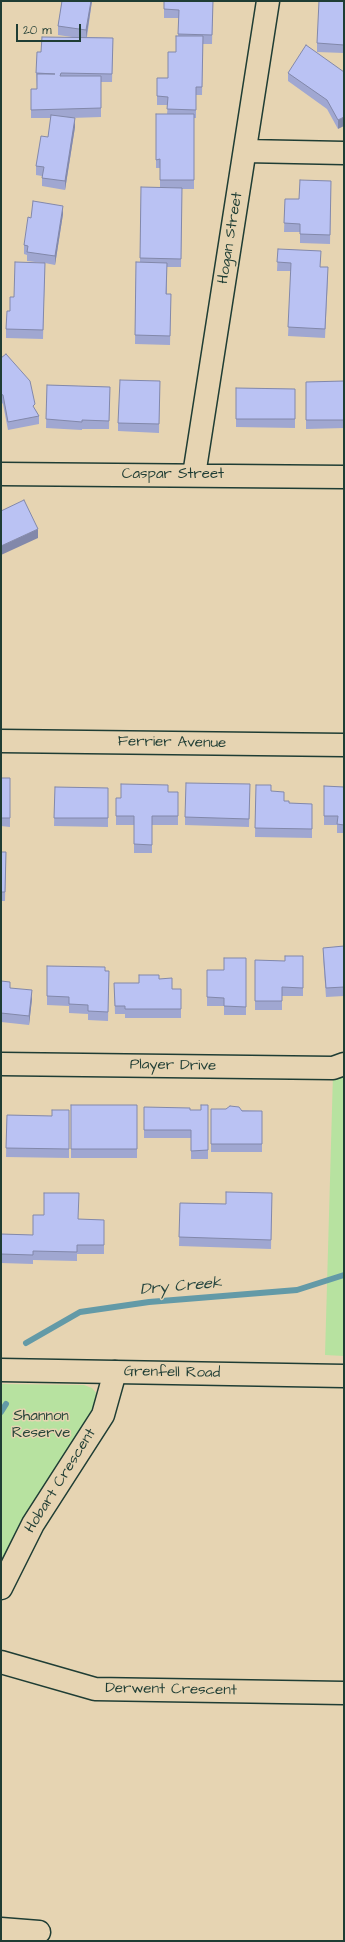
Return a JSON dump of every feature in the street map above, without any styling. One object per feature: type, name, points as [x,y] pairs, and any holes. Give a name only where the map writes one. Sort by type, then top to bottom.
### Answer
[{"type":"street","name":"Hogan Street","points":[[194,475],[268,1]]},
{"type":"street","points":[[245,151],[344,153]]},
{"type":"street","name":"Caspar Street","points":[[1,474],[344,477]]},
{"type":"street","name":"Ferrier Avenue","points":[[1,741],[344,744]]},
{"type":"street","name":"Player Drive","points":[[1,1064],[333,1068],[344,1064]]},
{"type":"street","name":"Grenfell Road","points":[[1,1370],[344,1376]]},
{"type":"street","name":"Hobart Crescent","points":[[1,1588],[33,1524],[103,1415],[115,1372]]},
{"type":"street","name":"Derwent Crescent","points":[[1,1662],[95,1689],[344,1692]]},
{"type":"street","points":[[1,1929],[38,1932]]},
{"type":"green space","points":[[344,1071],[344,1356],[325,1355],[333,1074]]},
{"type":"green space","name":"Shannon Reserve","points":[[1,1384],[84,1385],[92,1388],[97,1394],[99,1404],[1,1570]]},
{"type":"building","points":[[62,1],[91,1],[86,30],[58,26]]},
{"type":"building","points":[[164,1],[213,1],[212,35],[178,34],[179,10],[164,9]]},
{"type":"building","points":[[319,1],[344,1],[344,45],[317,43]]},
{"type":"building","points":[[176,36],[203,36],[202,87],[196,87],[196,110],[167,109],[168,97],[157,96],[157,78],[168,78],[168,52],[176,52]]},
{"type":"building","points":[[42,37],[113,38],[112,74],[61,73],[60,76],[101,76],[101,108],[31,110],[31,89],[37,89],[37,74],[55,74],[36,73],[37,52],[41,52]]},
{"type":"building","points":[[306,45],[344,72],[344,117],[338,120],[327,100],[288,73]]},
{"type":"building","points":[[156,114],[194,114],[194,180],[160,180],[160,159],[156,160]]},
{"type":"building","points":[[51,115],[75,118],[65,181],[42,178],[44,167],[36,166],[41,136],[48,137]]},
{"type":"building","points":[[300,180],[331,181],[330,235],[300,234],[300,224],[284,223],[285,199],[299,199]]},
{"type":"building","points":[[141,187],[182,188],[181,259],[140,258]]},
{"type":"building","points":[[33,201],[63,206],[55,256],[27,252],[28,246],[24,245],[28,217],[31,218]]},
{"type":"building","points":[[278,249],[321,251],[320,267],[328,267],[325,329],[288,327],[291,263],[277,262]]},
{"type":"building","points":[[15,262],[45,263],[43,330],[6,329],[7,311],[10,311],[10,297],[14,297]]},
{"type":"building","points":[[136,262],[167,263],[166,294],[171,294],[170,336],[135,335]]},
{"type":"building","points":[[6,354],[30,381],[35,404],[33,406],[39,416],[8,422],[3,395],[1,394],[1,358]]},
{"type":"building","points":[[120,380],[160,381],[159,424],[118,423]]},
{"type":"building","points":[[344,381],[344,420],[306,420],[306,382]]},
{"type":"building","points":[[47,385],[110,387],[109,421],[82,420],[82,422],[46,419]]},
{"type":"building","points":[[236,388],[295,389],[295,419],[236,419]]},
{"type":"building","points":[[24,500],[38,529],[1,546],[1,511]]},
{"type":"building","points":[[1,778],[10,778],[10,818],[1,818]]},
{"type":"building","points":[[186,783],[250,784],[249,819],[185,817]]},
{"type":"building","points":[[121,784],[168,785],[168,792],[178,792],[178,816],[152,816],[152,845],[134,844],[134,816],[116,816],[116,798],[121,798]]},
{"type":"building","points":[[256,785],[271,785],[271,791],[284,792],[284,801],[289,801],[289,803],[312,804],[312,829],[255,828]]},
{"type":"building","points":[[324,786],[344,787],[344,825],[337,824],[338,816],[324,816]]},
{"type":"building","points":[[55,787],[108,788],[108,818],[54,818]]},
{"type":"building","points":[[1,852],[6,852],[5,892],[1,892]]},
{"type":"building","points":[[344,946],[344,987],[326,988],[323,948]]},
{"type":"building","points":[[285,956],[303,956],[303,988],[282,987],[282,1001],[255,1001],[255,960],[285,961]]},
{"type":"building","points":[[224,958],[246,958],[246,1007],[224,1006],[224,998],[207,997],[207,970],[224,970]]},
{"type":"building","points":[[47,966],[105,967],[105,971],[109,971],[108,1012],[88,1011],[88,1005],[69,1004],[69,997],[47,996]]},
{"type":"building","points":[[139,975],[159,975],[159,979],[172,978],[172,989],[181,989],[181,1009],[125,1009],[125,1006],[115,1006],[114,983],[139,983]]},
{"type":"building","points":[[1,981],[10,982],[10,988],[32,990],[29,1016],[1,1013]]},
{"type":"building","points":[[71,1105],[137,1105],[137,1149],[71,1149]]},
{"type":"building","points":[[201,1105],[208,1105],[208,1150],[191,1151],[191,1130],[144,1130],[144,1107],[190,1108],[190,1110],[201,1110]]},
{"type":"building","points":[[230,1106],[239,1107],[242,1111],[262,1111],[262,1144],[211,1144],[211,1109],[226,1109]]},
{"type":"building","points":[[52,1110],[69,1110],[69,1149],[6,1148],[7,1115],[52,1116]]},
{"type":"building","points":[[226,1192],[272,1193],[271,1240],[179,1237],[180,1203],[226,1204]]},
{"type":"building","points":[[44,1193],[79,1193],[78,1219],[104,1220],[104,1245],[77,1245],[77,1252],[33,1251],[33,1255],[1,1254],[1,1234],[33,1235],[33,1215],[44,1215]]},
{"type":"waterway","name":"Dry Creek","points":[[26,1343],[80,1312],[149,1302],[297,1290],[344,1275]]},
{"type":"waterway","name":"Dry Creek","points":[[1,1412],[6,1404]]}]
